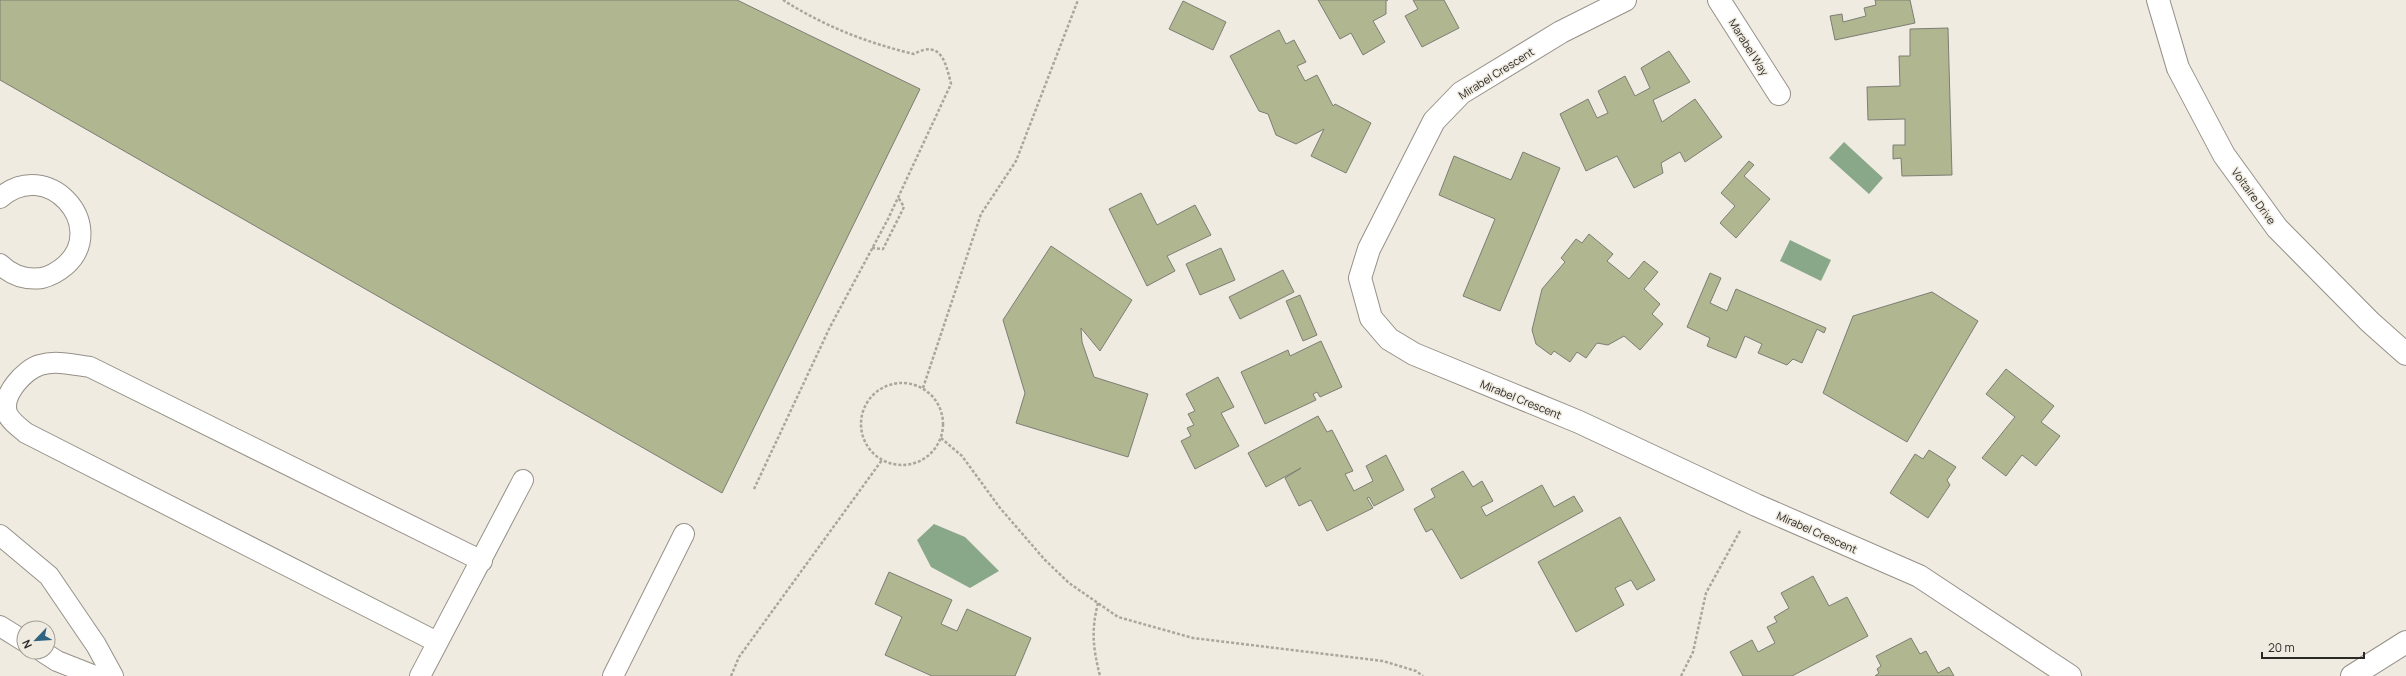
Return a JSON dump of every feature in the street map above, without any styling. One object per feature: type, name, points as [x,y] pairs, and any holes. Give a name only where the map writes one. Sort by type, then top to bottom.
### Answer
[{"type":"street","name":"Mirabel Crescent","points":[[1625,0],[1561,32],[1461,93],[1434,121],[1369,249],[1360,278],[1364,300],[1371,318],[1389,339],[1414,354],[1579,422],[1756,505],[1919,576],[2070,676]]},
{"type":"street","name":"Marabel Way","points":[[1719,0],[1779,94]]},
{"type":"street","name":"Voltaire Drive","points":[[2158,0],[2178,68],[2224,156],[2277,228],[2370,322],[2406,354]]},
{"type":"street","points":[[2352,676],[2406,642]]},
{"type":"lane","points":[[0,198],[14,188],[29,185],[45,186],[59,192],[70,203],[77,217],[80,233],[77,248],[69,261],[59,271],[47,277],[33,279],[20,277],[7,271],[0,264]]},
{"type":"lane","points":[[437,642],[26,433],[16,424],[7,412],[8,398],[26,372],[40,365],[62,363],[90,368],[482,561]]},
{"type":"lane","points":[[420,676],[482,561],[523,480]]},
{"type":"lane","points":[[613,676],[684,534]]},
{"type":"lane","points":[[0,535],[49,576],[96,645],[112,676]]},
{"type":"lane","points":[[0,626],[16,636]]},
{"type":"lane","points":[[55,660],[94,676]]},
{"type":"path","points":[[754,489],[830,327],[898,197],[951,84],[947,66],[941,55],[933,49],[923,49],[914,54],[846,34],[811,18],[783,0]]},
{"type":"path","points":[[923,388],[981,214],[1016,161],[1078,0]]},
{"type":"path","points":[[872,248],[883,249],[904,207],[898,197]]},
{"type":"path","points":[[895,383],[909,383],[923,388],[933,397],[941,410],[943,424],[941,438],[934,450],[923,460],[910,464],[895,464],[882,460],[871,451],[864,438],[861,424],[863,410],[870,397],[881,388],[895,383]]},
{"type":"path","points":[[941,438],[962,456],[1000,508],[1045,560],[1069,582],[1118,617],[1193,638],[1383,661],[1416,671],[1423,676]]},
{"type":"path","points":[[731,676],[739,657],[882,460]]},
{"type":"path","points":[[1681,676],[1693,652],[1706,593],[1756,505]]},
{"type":"path","points":[[1098,603],[1092,626],[1094,654],[1100,676]]},
{"type":"shaded area","points":[[1844,142],[1883,178],[1869,194],[1829,158]]},
{"type":"shaded area","points":[[1790,240],[1831,260],[1821,281],[1780,261]]},
{"type":"shaded area","points":[[934,524],[965,537],[999,571],[970,588],[931,567],[917,540]]},
{"type":"building","points":[[0,0],[737,0],[920,89],[722,493],[0,80]]},
{"type":"building","points":[[1318,0],[1388,0],[1386,1],[1386,14],[1373,21],[1385,42],[1363,55],[1351,33],[1340,39]]},
{"type":"building","points":[[1413,0],[1444,0],[1459,28],[1422,47],[1405,16],[1418,9]]},
{"type":"building","points":[[1875,0],[1910,0],[1915,23],[1835,40],[1830,16],[1842,14],[1843,22],[1866,16],[1864,8],[1876,5]]},
{"type":"building","points":[[1183,1],[1226,22],[1213,50],[1169,29]]},
{"type":"building","points":[[1948,28],[1952,175],[1902,176],[1901,158],[1893,159],[1893,145],[1905,145],[1905,119],[1868,120],[1867,87],[1900,86],[1899,56],[1910,56],[1910,29]]},
{"type":"building","points":[[1279,30],[1286,44],[1294,40],[1306,62],[1297,66],[1305,81],[1317,75],[1333,106],[1335,104],[1371,123],[1346,173],[1311,156],[1324,129],[1296,144],[1276,135],[1268,114],[1259,111],[1230,56]]},
{"type":"building","points":[[1669,51],[1690,82],[1653,100],[1662,122],[1695,99],[1722,137],[1685,162],[1680,152],[1661,163],[1663,173],[1634,188],[1617,156],[1586,171],[1560,114],[1588,99],[1597,118],[1608,113],[1598,91],[1625,76],[1635,96],[1650,88],[1641,68]]},
{"type":"building","points":[[1523,152],[1560,168],[1500,311],[1463,296],[1495,219],[1439,195],[1454,156],[1511,180]]},
{"type":"building","points":[[1749,161],[1754,165],[1744,176],[1770,199],[1736,238],[1720,223],[1735,206],[1721,193]]},
{"type":"building","points":[[1141,193],[1157,225],[1195,205],[1211,235],[1167,256],[1175,271],[1147,286],[1109,209]]},
{"type":"building","points":[[1589,234],[1613,254],[1607,261],[1629,279],[1644,261],[1658,272],[1644,289],[1660,304],[1652,314],[1663,324],[1640,350],[1624,336],[1608,345],[1597,343],[1586,358],[1577,352],[1570,362],[1554,351],[1551,355],[1536,344],[1532,330],[1542,289],[1565,262],[1561,258],[1576,239],[1582,243]]},
{"type":"building","points":[[1051,246],[1132,300],[1100,351],[1081,328],[1082,342],[1094,377],[1148,394],[1128,457],[1016,423],[1025,393],[1003,320]]},
{"type":"building","points":[[1221,248],[1235,280],[1200,295],[1186,264]]},
{"type":"building","points":[[1283,270],[1294,292],[1240,319],[1229,297]]},
{"type":"building","points":[[1710,273],[1721,278],[1710,303],[1727,311],[1736,289],[1826,328],[1824,333],[1817,329],[1802,363],[1793,359],[1787,365],[1758,353],[1762,344],[1745,336],[1736,358],[1707,346],[1710,338],[1687,327]]},
{"type":"building","points":[[1932,292],[1978,321],[1907,442],[1823,393],[1853,316]]},
{"type":"building","points":[[1300,295],[1317,335],[1303,341],[1286,301]]},
{"type":"building","points":[[1321,341],[1342,387],[1320,397],[1317,392],[1313,394],[1316,400],[1265,424],[1241,372],[1288,350],[1290,356]]},
{"type":"building","points":[[2006,369],[2054,406],[2041,422],[2060,436],[2036,466],[2022,455],[2006,476],[1982,458],[2015,417],[1986,394]]},
{"type":"building","points":[[1218,377],[1234,407],[1221,413],[1239,446],[1195,469],[1181,441],[1191,436],[1187,428],[1194,425],[1188,414],[1195,411],[1186,394]]},
{"type":"building","points":[[1318,416],[1327,432],[1332,430],[1353,471],[1345,474],[1354,491],[1373,481],[1366,466],[1386,455],[1404,490],[1374,506],[1369,497],[1367,498],[1373,508],[1327,531],[1311,500],[1299,506],[1285,478],[1301,468],[1266,487],[1248,453]]},
{"type":"building","points":[[1929,450],[1956,467],[1947,480],[1950,485],[1928,518],[1890,493],[1915,454],[1923,459]]},
{"type":"building","points":[[1463,471],[1473,487],[1482,481],[1493,501],[1481,507],[1486,516],[1542,485],[1554,507],[1574,496],[1583,511],[1461,579],[1432,529],[1426,532],[1414,509],[1435,497],[1431,489]]},
{"type":"building","points":[[1620,517],[1655,580],[1637,590],[1631,580],[1615,588],[1624,605],[1576,632],[1538,562]]},
{"type":"building","points":[[889,572],[952,600],[941,624],[957,631],[967,609],[1031,638],[1015,676],[932,676],[885,655],[902,617],[875,604]]},
{"type":"building","points":[[1813,576],[1829,606],[1847,597],[1868,636],[1792,676],[1743,676],[1730,652],[1752,640],[1758,652],[1775,643],[1767,627],[1777,622],[1774,617],[1789,608],[1781,593]]},
{"type":"building","points":[[1911,638],[1920,654],[1926,651],[1938,673],[1949,667],[1954,676],[1875,676],[1879,673],[1877,669],[1881,666],[1876,656]]}]
